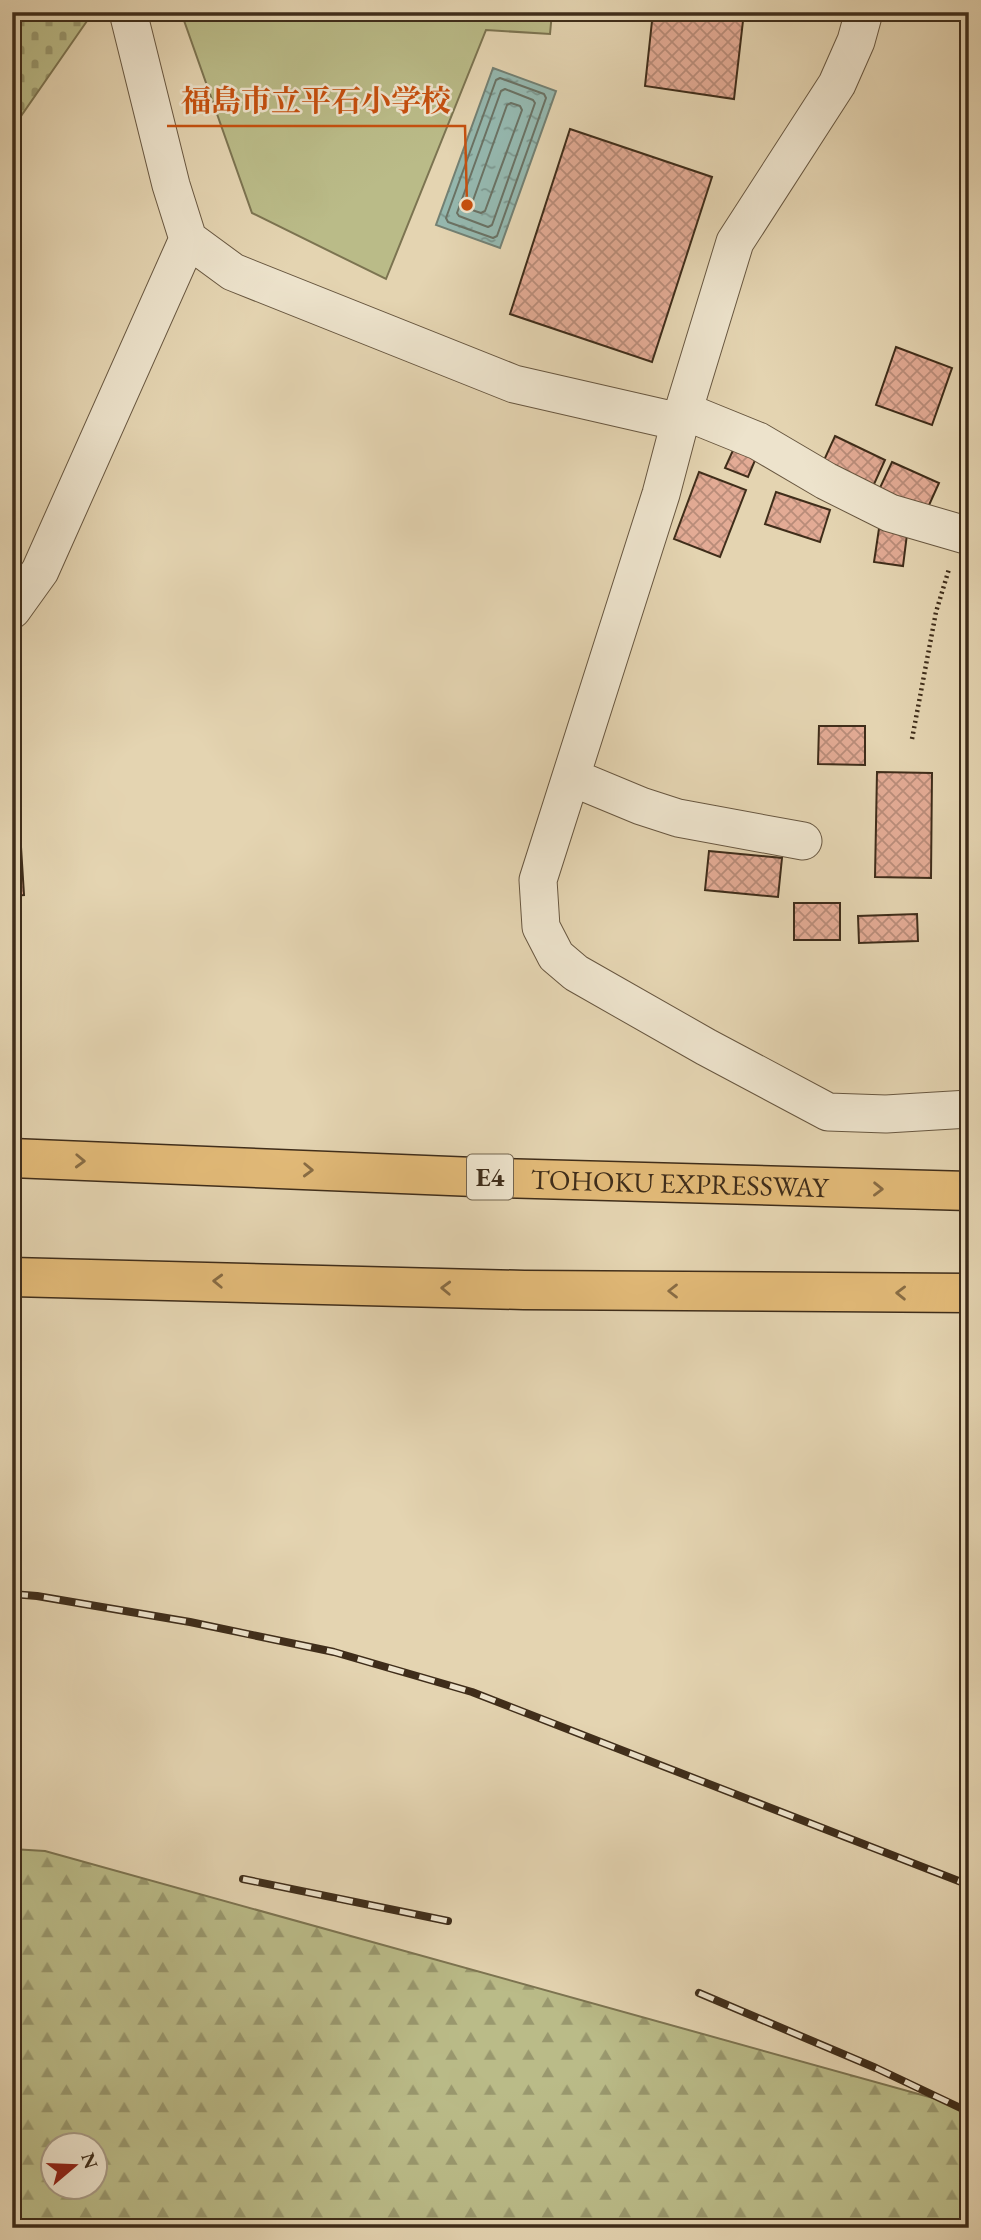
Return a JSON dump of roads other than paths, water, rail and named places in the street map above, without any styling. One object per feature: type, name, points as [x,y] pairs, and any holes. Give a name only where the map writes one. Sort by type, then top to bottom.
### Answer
[{"type":"highway","name":"TOHOKU EXPRESSWAY","points":[[12,1158],[499,1178],[969,1191]]},
{"type":"highway","points":[[12,1277],[524,1290],[969,1293]]},
{"type":"street","points":[[128,12],[171,185],[188,239],[233,272],[514,384],[682,416],[758,441],[826,481],[890,513],[964,535]]},
{"type":"street","points":[[864,12],[856,41],[837,84],[735,242],[661,494],[538,880],[541,927],[556,956],[576,974],[828,1112],[886,1114],[969,1109]]},
{"type":"street","points":[[12,610],[40,571],[188,239]]},
{"type":"street","points":[[571,777],[678,818],[803,841]]},
{"type":"water","points":[[493,68],[556,91],[500,248],[436,225]]},
{"type":"railway","points":[[12,1594],[190,1622],[334,1652],[472,1692],[969,1885]]},
{"type":"railway","points":[[243,1879],[448,1921]]},
{"type":"railway","points":[[699,1993],[876,2068],[969,2112]]},
{"type":"place","name":"福島市立平石小学校","points":[[467,205]]}]
